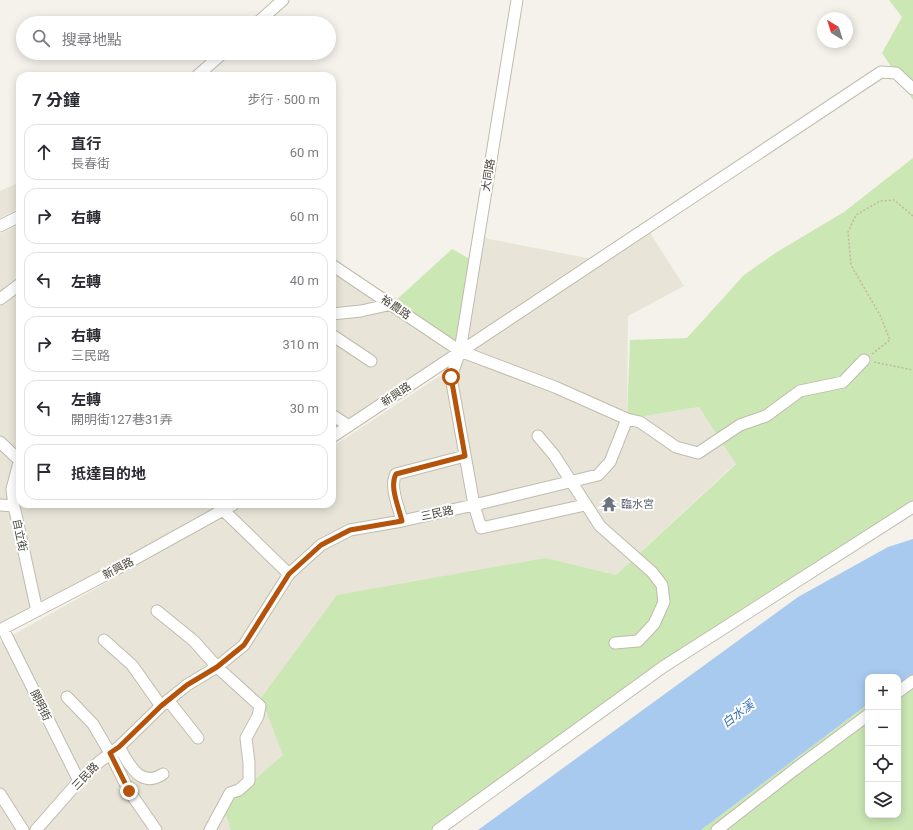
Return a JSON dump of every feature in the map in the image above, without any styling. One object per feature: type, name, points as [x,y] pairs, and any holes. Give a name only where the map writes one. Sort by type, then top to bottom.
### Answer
[{"type":"street","points":[[265,16],[283,0]]},
{"type":"street","name":"大同路","points":[[516,0],[460,351],[451,377],[474,505],[481,528],[585,505]]},
{"type":"street","points":[[202,72],[215,60]]},
{"type":"street","name":"新興路","points":[[336,435],[460,351],[881,72],[896,73],[913,89]]},
{"type":"street","points":[[0,226],[16,218]]},
{"type":"street","name":"裕農路","points":[[336,268],[460,351]]},
{"type":"street","points":[[0,299],[16,287]]},
{"type":"street","points":[[336,314],[361,311],[392,304]]},
{"type":"street","points":[[336,338],[371,361]]},
{"type":"street","points":[[460,351],[555,387],[627,419],[640,422],[676,446],[698,453],[740,425],[766,416],[800,391],[843,382],[864,360]]},
{"type":"street","points":[[336,418],[349,426]]},
{"type":"street","name":"三民路","points":[[36,830],[79,781],[115,750],[164,703],[187,685],[217,667],[244,645],[289,574],[321,545],[350,530],[402,521],[598,475],[610,462],[627,419]]},
{"type":"street","points":[[538,436],[554,455],[572,481],[585,505],[600,526],[652,572],[662,585],[664,602],[654,624],[638,641],[615,643]]},
{"type":"street","points":[[0,442],[16,457]]},
{"type":"street","points":[[402,521],[394,486],[393,478],[396,474],[465,456]]},
{"type":"street","name":"自立街","points":[[16,472],[12,489],[14,506],[37,611]]},
{"type":"street","points":[[0,505],[14,506]]},
{"type":"street","points":[[438,830],[663,667],[913,507]]},
{"type":"street","points":[[220,508],[289,574]]},
{"type":"street","name":"新興路","points":[[1,630],[220,508]]},
{"type":"street","points":[[157,611],[194,641],[217,667],[260,706],[258,716],[246,738],[250,762],[249,781],[239,790],[230,793],[210,830]]},
{"type":"street","name":"開明街","points":[[1,630],[79,781]]},
{"type":"street","points":[[104,640],[132,665],[164,703],[198,738]]},
{"type":"street","points":[[901,690],[913,681]]},
{"type":"street","points":[[67,697],[133,770],[146,779],[156,779],[163,774]]},
{"type":"street","points":[[717,830],[865,717]]},
{"type":"street","points":[[115,750],[129,791],[157,830]]},
{"type":"street","points":[[0,794],[23,830]]},
{"type":"path","points":[[864,360],[890,340],[880,314],[852,265],[848,232],[856,215],[880,201],[894,200],[913,216]]},
{"type":"path","points":[[864,360],[913,370]]},
{"type":"shaded area","points":[[16,184],[16,210],[0,218],[0,191]]},
{"type":"shaded area","points":[[16,226],[16,508],[219,508],[0,625],[0,234]]},
{"type":"shaded area","points":[[647,228],[684,286],[628,316],[627,419],[699,407],[736,463],[616,575],[546,558],[261,698],[284,755],[223,807],[231,830],[0,830],[0,642],[240,508],[336,508],[336,444],[467,358],[459,348],[482,235],[489,239],[598,260]]},
{"type":"shaded area","points":[[336,268],[459,348],[336,430]]},
{"type":"green space","points":[[889,0],[913,0],[913,100],[882,53],[902,17]]},
{"type":"green space","points":[[913,158],[913,506],[792,582],[442,830],[231,830],[223,807],[283,755],[261,698],[337,595],[546,558],[616,575],[736,464],[699,407],[627,419],[630,340],[687,338],[744,275],[777,252],[844,212]]},
{"type":"green space","points":[[452,249],[475,262],[459,348],[392,304]]},
{"type":"green space","points":[[913,678],[913,830],[701,830],[865,706],[865,818],[901,818],[901,684]]},
{"type":"water","name":"白水溪","points":[[913,539],[913,678],[901,684],[901,674],[865,674],[865,706],[701,830],[478,830],[798,597],[888,547]]},
{"type":"place","name":"臨水宮","points":[[609,504]]},
{"type":"route","points":[[129,791],[110,753],[119,747],[161,706],[187,685],[217,667],[244,645],[289,574],[321,545],[350,530],[402,521],[394,486],[393,478],[396,474],[465,456],[451,377]]}]
